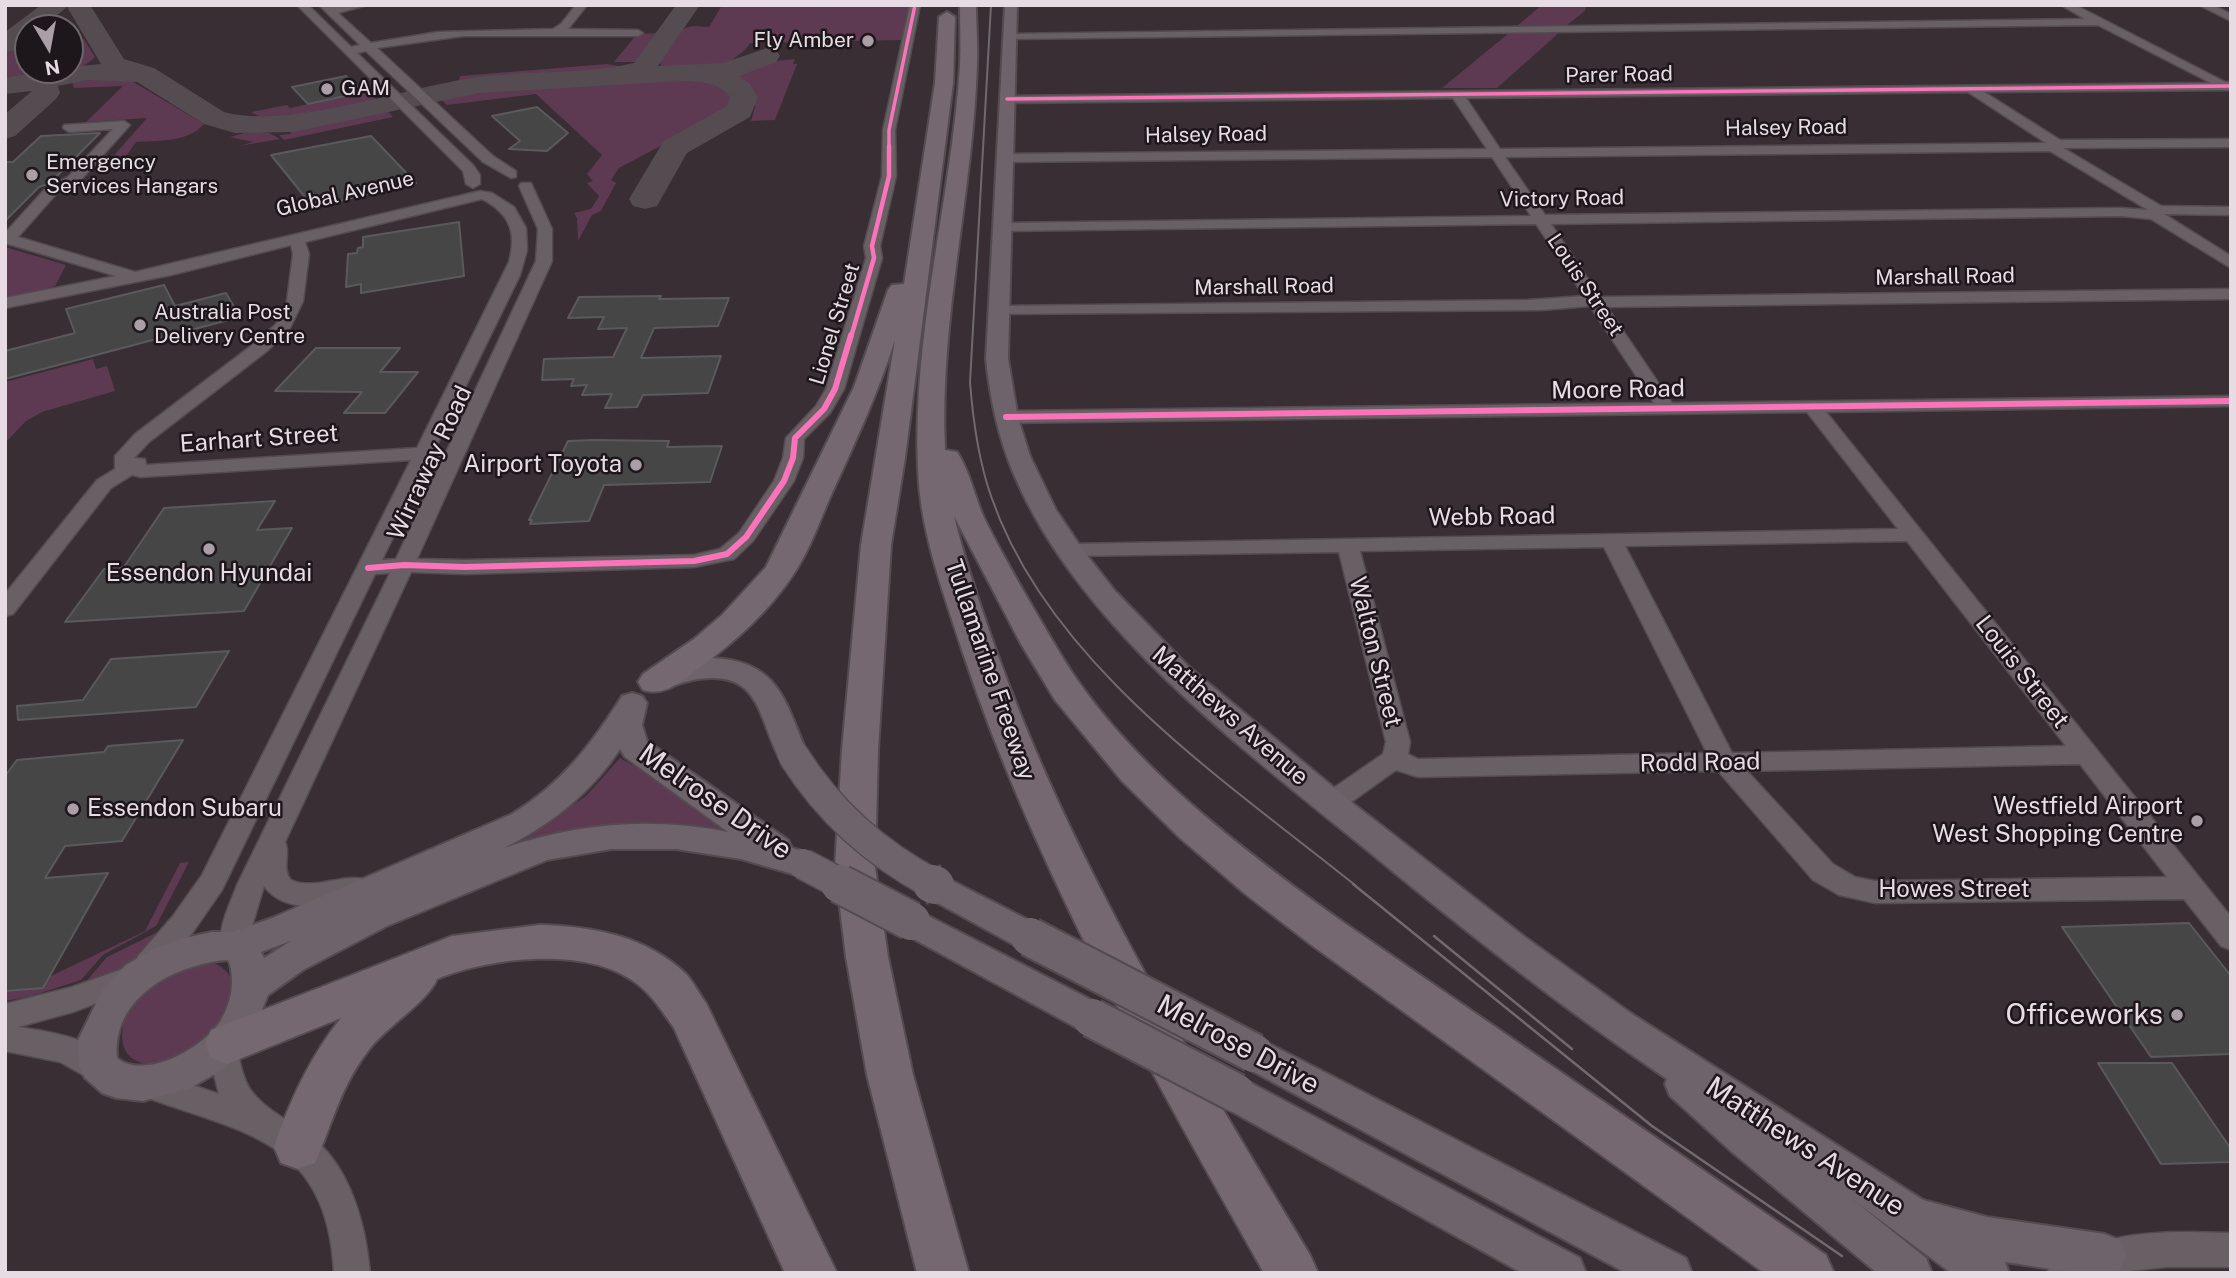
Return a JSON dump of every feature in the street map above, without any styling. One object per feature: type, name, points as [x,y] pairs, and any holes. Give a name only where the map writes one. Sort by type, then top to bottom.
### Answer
[{"type":"highway","points":[[934,5],[957,71]]},
{"type":"highway","name":"Tullamarine Freeway","points":[[947,5],[957,71],[932,401],[932,474],[942,529],[1006,726],[1093,921],[1292,1273]]},
{"type":"highway","name":"Tullamarine Freeway","points":[[943,1273],[890,1075],[867,957],[855,867],[860,750],[876,545],[891,458],[927,191],[957,71],[968,5]]},
{"type":"highway","points":[[957,71],[976,5]]},
{"type":"highway","points":[[644,692],[706,647],[743,615],[780,570],[791,551],[867,387],[913,250],[927,191]]},
{"type":"highway","points":[[938,324],[945,449],[962,504],[1049,663],[1078,706],[1143,780],[1182,819],[1278,898],[1808,1273]]},
{"type":"highway","points":[[224,1046],[452,954],[518,942],[579,945],[623,955],[649,969],[672,989],[690,1016],[811,1273]]},
{"type":"highway","points":[[280,1136],[311,1106],[340,1052],[356,1030],[388,999],[452,954]]},
{"type":"main road","name":"Matthews Avenue","points":[[1011,5],[997,359],[1006,418],[1027,480],[1045,513],[1124,620],[1201,697],[1432,884],[1620,1027],[1907,1213],[1988,1273]]},
{"type":"main road","name":"Melrose Drive","points":[[1565,1273],[1236,1093],[771,845],[636,749],[627,729],[644,692],[696,669],[724,669],[744,674],[760,685],[793,755],[823,798],[851,828],[901,869],[1671,1273]]},
{"type":"main road","points":[[235,946],[243,951],[249,965],[251,987],[242,1021],[224,1046],[188,1069],[148,1084],[120,1084],[101,1071],[96,1056],[102,1026],[117,998],[141,973],[184,953],[212,946],[235,946],[326,913],[498,836],[551,805],[600,756],[644,692]]},
{"type":"main road","points":[[251,987],[289,958],[325,938],[492,867],[548,847],[601,838],[670,837],[764,851],[803,864]]},
{"type":"main road","name":"Matthews Avenue","points":[[1620,1027],[1746,1139],[1911,1273]]},
{"type":"main road","points":[[1907,1213],[1987,1238],[2105,1255]]},
{"type":"street","name":"Wirraway Road","points":[[141,973],[173,937],[212,882],[297,714],[520,255],[521,234],[513,214],[503,204],[478,190],[470,169],[302,5]]},
{"type":"street","points":[[327,8],[362,5]]},
{"type":"street","points":[[348,51],[438,35],[539,33],[556,30],[565,26],[582,5]]},
{"type":"street","name":"Lionel Street","points":[[368,568],[404,565],[455,567],[694,561],[727,555],[746,537],[778,492],[792,464],[794,439],[824,409],[833,395],[874,258],[872,246],[890,171],[889,130],[915,5]]},
{"type":"street","points":[[2066,5],[2225,86]]},
{"type":"street","points":[[2204,5],[2231,18]]},
{"type":"street","name":"Wirraway Road","points":[[235,946],[237,925],[246,897],[534,283],[544,261],[547,240],[545,223],[518,180],[488,159],[440,116],[327,8]]},
{"type":"street","points":[[1010,36],[2098,22]]},
{"type":"street","points":[[556,30],[580,33],[638,33]]},
{"type":"street","name":"Parer Road","points":[[1007,99],[2225,86]]},
{"type":"street","points":[[1969,88],[2231,263]]},
{"type":"street","name":"Louis Street","points":[[1457,94],[1666,408]]},
{"type":"street","points":[[419,120],[440,116]]},
{"type":"street","points":[[69,128],[124,125],[73,180],[52,190],[7,239],[114,272],[146,275]]},
{"type":"street","name":"Halsey Road","points":[[1005,158],[2231,144]]},
{"type":"street","points":[[478,190],[489,176],[518,180]]},
{"type":"street","points":[[478,190],[507,194],[518,180]]},
{"type":"street","name":"Global Avenue","points":[[38,296],[114,272],[295,236],[449,193],[478,190]]},
{"type":"street","name":"Victory Road","points":[[1003,227],[2231,211]]},
{"type":"street","name":"Earhart Street","points":[[295,236],[301,254],[295,301],[283,326],[261,347],[157,425],[127,453],[122,464],[126,469],[141,471],[206,463],[458,447]]},
{"type":"street","name":"Global Avenue","points":[[5,303],[146,275],[232,249]]},
{"type":"street","points":[[507,285],[534,283]]},
{"type":"street","name":"Marshall Road","points":[[999,311],[2231,294]]},
{"type":"street","name":"Moore Road","points":[[1006,418],[2231,401]]},
{"type":"street","name":"Louis Street","points":[[1812,406],[2231,938]]},
{"type":"street","name":"Earhart Street","points":[[157,425],[144,446],[149,456],[206,463]]},
{"type":"street","points":[[5,609],[104,484],[141,462],[160,459]]},
{"type":"street","name":"Webb Road","points":[[1071,550],[1915,535]]},
{"type":"street","name":"Howes Street","points":[[1612,541],[1724,762],[1823,872],[1849,887],[1875,892],[2191,888]]},
{"type":"street","name":"Walton Street","points":[[1348,546],[1398,742],[1395,758]]},
{"type":"street","points":[[297,714],[335,711]]},
{"type":"street","name":"Rodd Road","points":[[1395,758],[1410,768],[1418,768],[2087,755]]},
{"type":"street","points":[[1331,803],[1395,758]]},
{"type":"street","name":"Wirraway Road","points":[[275,837],[272,864],[274,880],[283,889],[295,893],[333,893],[406,876]]},
{"type":"street","points":[[5,1017],[73,999],[141,973]]},
{"type":"street","points":[[5,1038],[64,1047],[82,1055],[101,1071]]},
{"type":"street","points":[[224,1046],[230,1087],[241,1104],[323,1173],[351,1248],[352,1273]]},
{"type":"street","points":[[148,1084],[280,1136]]},
{"type":"street","points":[[2064,1273],[2105,1255],[2162,1250],[2231,1250]]},
{"type":"shaded area","points":[[722,5],[909,7],[902,40],[750,43],[728,66],[693,70],[661,66],[660,62],[683,29],[693,26],[709,27]]},
{"type":"shaded area","points":[[1542,5],[1586,5],[1585,11],[1567,25],[1517,26]]},
{"type":"shaded area","points":[[1560,32],[1497,88],[1442,88],[1509,33]]},
{"type":"shaded area","points":[[659,33],[638,62],[614,62],[637,34]]},
{"type":"shaded area","points":[[84,39],[95,57],[84,65]]},
{"type":"shaded area","points":[[14,48],[14,79],[5,79],[5,54]]},
{"type":"shaded area","points":[[795,59],[793,64],[797,64],[775,120],[751,121],[755,107],[755,91],[736,78],[737,74],[766,62]]},
{"type":"shaded area","points":[[607,64],[623,67],[598,74],[456,85],[450,83],[459,80],[460,76]]},
{"type":"shaded area","points":[[84,77],[130,80],[204,124],[190,135],[181,138],[136,142],[122,162],[108,162],[147,118],[86,122],[123,86],[74,88],[73,84],[84,84]]},
{"type":"shaded area","points":[[668,77],[705,79],[723,85],[732,98],[730,109],[619,168],[611,180],[616,183],[601,211],[592,215],[578,241],[577,218],[574,213],[591,209],[599,196],[587,183],[593,181],[587,174],[602,155],[536,94],[447,105],[438,97],[487,89]]},
{"type":"shaded area","points":[[369,91],[378,101],[312,116],[277,119],[251,112],[287,105],[290,108]]},
{"type":"shaded area","points":[[385,108],[393,117],[284,140],[279,135],[290,134],[296,126]]},
{"type":"shaded area","points":[[252,131],[269,133],[280,139],[239,146],[253,142],[230,137]]},
{"type":"shaded area","points":[[5,247],[66,265],[55,286],[5,300]]},
{"type":"shaded area","points":[[93,359],[96,369],[107,366],[115,391],[42,412],[26,421],[5,443],[5,382]]},
{"type":"shaded area","points":[[620,758],[676,790],[724,830],[654,826],[466,860],[531,832],[586,796]]},
{"type":"shaded area","points":[[189,862],[156,926],[103,955],[81,980],[31,996],[5,1001],[5,991],[43,988],[49,977],[145,931],[180,863]]},
{"type":"shaded area","points":[[162,930],[120,970],[84,984],[107,957]]},
{"type":"shaded area","points":[[212,962],[228,974],[234,989],[230,1006],[219,1024],[204,1040],[166,1062],[148,1064],[136,1061],[124,1047],[122,1037],[126,1016],[137,998],[176,968]]},
{"type":"building","name":"GAM","points":[[346,76],[363,92],[308,104],[292,87]]},
{"type":"building","points":[[537,107],[568,133],[547,151],[509,149],[520,141],[492,116]]},
{"type":"building","name":"Emergency Services Hangars","points":[[100,133],[50,183],[39,187],[5,221],[5,162],[13,162],[41,136]]},
{"type":"building","points":[[371,136],[416,183],[313,207],[271,155]]},
{"type":"building","points":[[459,222],[464,276],[361,293],[361,284],[346,287],[348,254],[357,253],[358,248],[363,247],[363,237]]},
{"type":"building","name":"Australia Post Delivery Centre","points":[[164,285],[175,306],[226,293],[240,317],[5,379],[5,351],[75,333],[66,309]]},
{"type":"building","points":[[661,296],[659,299],[729,298],[718,326],[654,328],[641,358],[721,356],[708,393],[643,395],[637,407],[605,408],[612,394],[582,395],[587,385],[571,386],[574,379],[542,380],[544,359],[613,357],[627,328],[598,329],[604,317],[568,318],[579,297]]},
{"type":"building","points":[[316,348],[400,348],[380,372],[418,372],[385,413],[344,413],[362,392],[275,391]]},
{"type":"building","name":"Airport Toyota","points":[[568,441],[669,441],[667,447],[722,446],[710,482],[604,485],[589,521],[530,524],[532,520],[529,520]]},
{"type":"building","name":"Essendon Hyundai","points":[[275,501],[257,530],[292,528],[244,611],[65,622],[104,569],[124,567],[164,508]]},
{"type":"building","points":[[229,651],[196,707],[18,720],[17,706],[83,700],[111,659]]},
{"type":"building","name":"Essendon Subaru","points":[[183,740],[122,841],[65,846],[45,878],[108,873],[43,988],[5,991],[5,776],[17,760],[104,752],[108,746]]},
{"type":"building","name":"Officeworks","points":[[2189,923],[2231,976],[2231,1054],[2151,1057],[2062,927]]},
{"type":"building","points":[[2098,1063],[2172,1063],[2231,1149],[2231,1162],[2161,1164]]},
{"type":"taxiway","points":[[5,45],[56,5]]},
{"type":"taxiway","points":[[78,5],[114,64],[141,74]]},
{"type":"taxiway","points":[[617,75],[643,69],[688,5]]},
{"type":"taxiway","points":[[698,74],[727,71],[767,56]]},
{"type":"taxiway","points":[[84,73],[141,74]]},
{"type":"taxiway","points":[[141,74],[214,118],[235,124],[293,123],[479,85],[698,74]]},
{"type":"taxiway","points":[[645,199],[675,147],[740,111],[744,97],[740,90],[727,80],[698,74]]},
{"type":"taxiway","points":[[5,86],[17,84]]},
{"type":"taxiway","points":[[5,130],[46,93],[44,84]]},
{"type":"tram line","points":[[991,5],[970,382],[977,440],[991,496],[1018,556],[1053,612],[1096,665],[1197,759],[1355,885]]},
{"type":"tram line","points":[[1353,884],[1652,1126],[1842,1256]]},
{"type":"tram line","points":[[1434,936],[1572,1049]]},
{"type":"cycle path","points":[[368,568],[404,565],[465,567],[694,561],[727,554],[746,537],[784,481],[793,458],[795,438],[824,409],[835,389],[874,258],[872,246],[889,176],[889,130],[915,5]]},
{"type":"cycle path","points":[[1007,99],[2231,86]]},
{"type":"cycle path","points":[[1006,417],[2231,401]]},
{"type":"place","name":"Fly Amber","points":[[868,41]]},
{"type":"place","name":"GAM","points":[[327,89]]},
{"type":"place","name":"Emergency Services Hangars","points":[[32,175]]},
{"type":"place","name":"Australia Post Delivery Centre","points":[[140,325]]},
{"type":"place","name":"Airport Toyota","points":[[636,465]]},
{"type":"place","name":"Essendon Hyundai","points":[[209,549]]},
{"type":"place","name":"Essendon Subaru","points":[[73,809]]},
{"type":"place","name":"Westfield Airport West Shopping Centre","points":[[2197,821]]},
{"type":"place","name":"Officeworks","points":[[2177,1015]]}]
